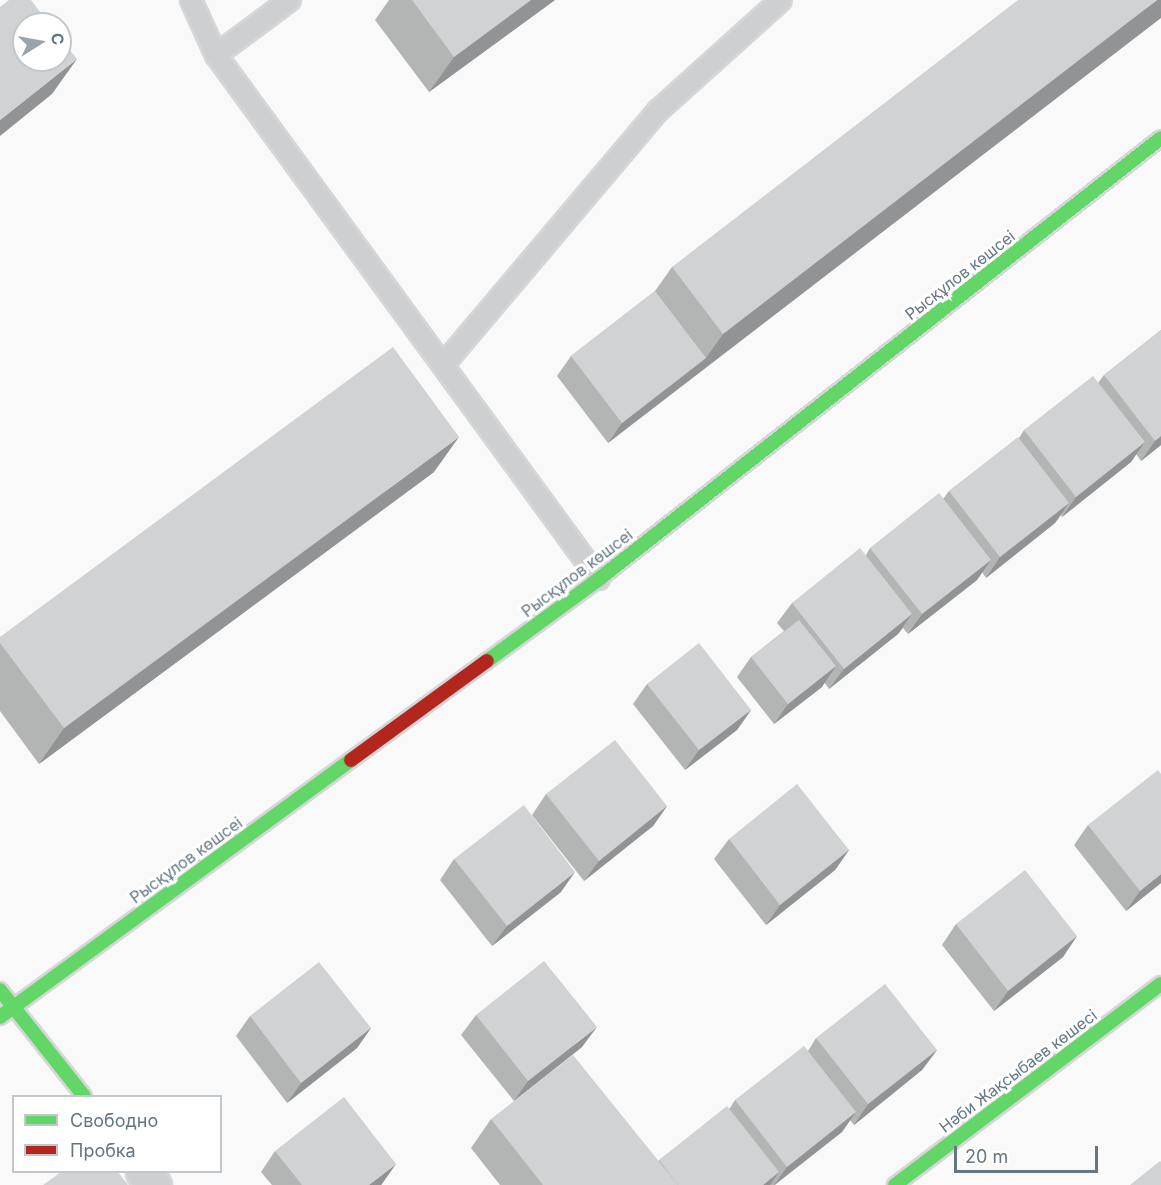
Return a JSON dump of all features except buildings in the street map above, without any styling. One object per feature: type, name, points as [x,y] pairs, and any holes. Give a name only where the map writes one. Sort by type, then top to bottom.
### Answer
[{"type":"street","name":"Рысқұлов көшсеі","points":[[0,1017],[599,579],[1161,138]]},
{"type":"street","name":"Нәби Жақсыбаев көшесі","points":[[895,1185],[1161,984]]},
{"type":"street","points":[[0,990],[83,1095]]},
{"type":"street","points":[[144,1173],[154,1185]]},
{"type":"lane","points":[[191,0],[216,55],[599,579]]},
{"type":"lane","points":[[216,55],[290,0]]},
{"type":"lane","points":[[444,364],[659,110],[781,0]]},
{"type":"traffic: fast","points":[[487,661],[599,579],[1161,138]]},
{"type":"traffic: fast","points":[[0,1017],[351,760]]},
{"type":"traffic: fast","points":[[895,1185],[1161,984]]},
{"type":"traffic: fast","points":[[0,990],[83,1095]]},
{"type":"traffic: jam","points":[[351,760],[487,661]]}]
